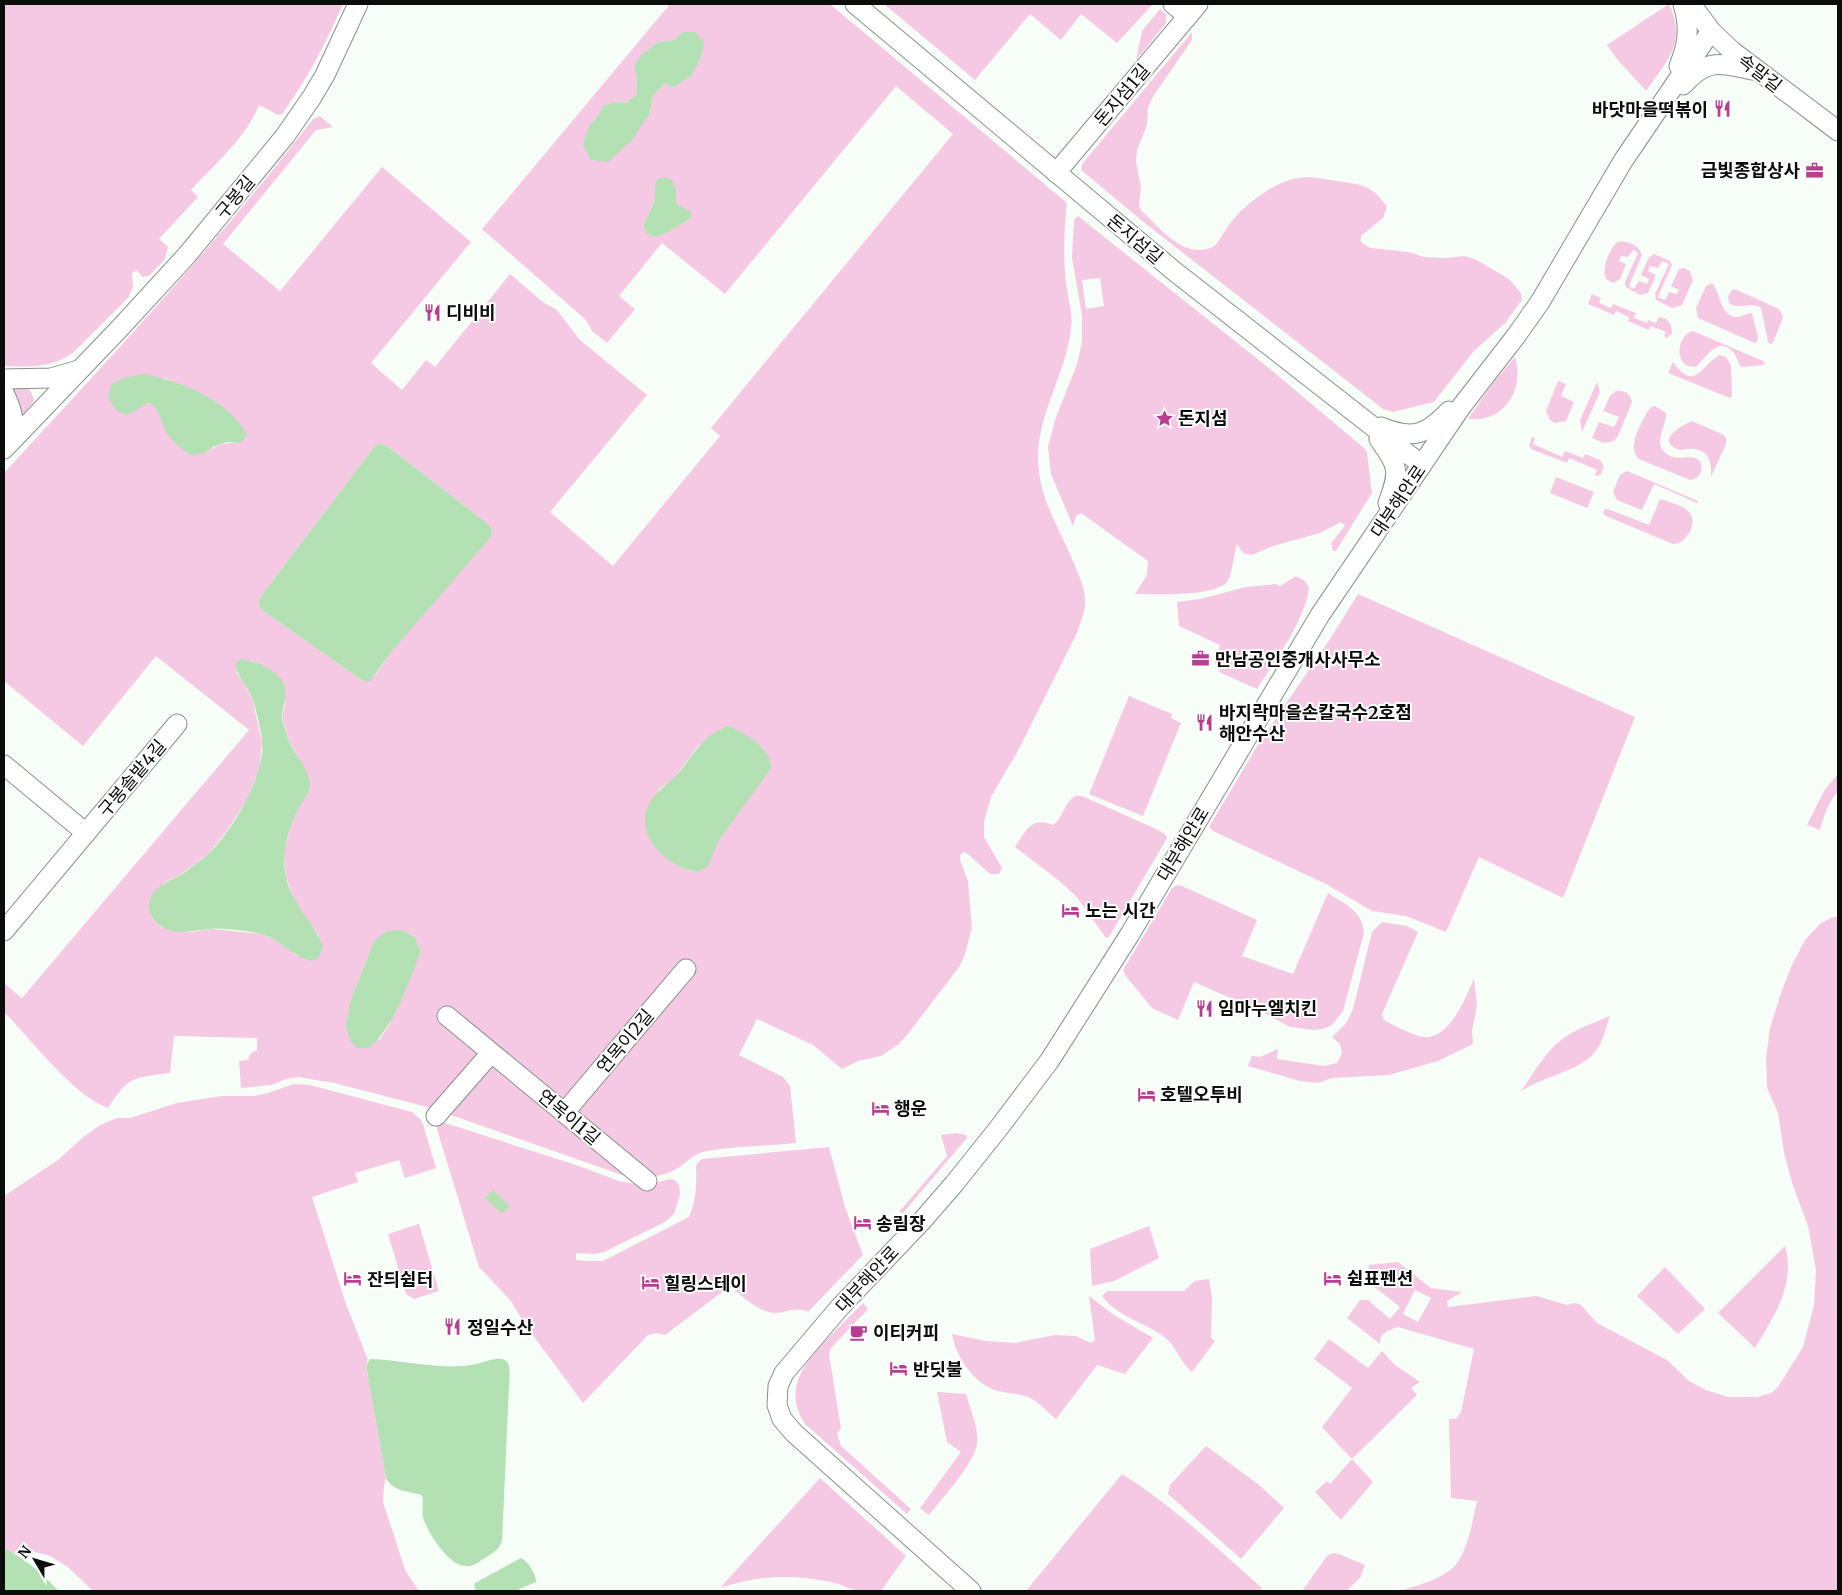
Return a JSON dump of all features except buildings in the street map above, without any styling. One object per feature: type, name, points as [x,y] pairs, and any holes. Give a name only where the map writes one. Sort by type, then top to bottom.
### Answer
[{"type":"street","name":"구봉길","points":[[8,444],[187,255],[285,136],[325,75],[358,4]]},
{"type":"street","name":"돈지섬길","points":[[855,4],[1174,271],[1422,465]]},
{"type":"street","name":"돈지섬1길","points":[[1056,173],[1193,10],[1174,4]]},
{"type":"street","points":[[1623,161],[1626,146],[1669,82],[1686,48],[1688,30],[1683,4]]},
{"type":"street","name":"속말길","points":[[1691,4],[1711,31],[1732,52],[1838,131]]},
{"type":"street","name":"대부해안로","points":[[972,1591],[794,1433],[782,1418],[777,1405],[778,1386],[788,1367],[810,1340],[921,1222],[974,1161],[1050,1060],[1130,934],[1320,615],[1475,389],[1516,336],[1554,280],[1623,161],[1711,31]]},
{"type":"street","points":[[1638,139],[1652,128],[1682,86],[1698,70],[1716,64],[1731,65],[1758,72]]},
{"type":"street","points":[[1369,423],[1391,432],[1407,435],[1418,434],[1431,428],[1455,403],[1490,359],[1516,336]]},
{"type":"street","name":"구봉길","points":[[4,379],[51,378],[66,375],[80,369]]},
{"type":"street","name":"구봉길","points":[[4,394],[11,408],[14,424],[8,444]]},
{"type":"street","points":[[1369,423],[1393,459],[1396,472],[1395,483],[1374,536]]},
{"type":"street","name":"구봉솔밭4길","points":[[4,931],[178,724]]},
{"type":"street","name":"구봉솔밭4길","points":[[4,765],[86,833]]},
{"type":"street","name":"연목이2길","points":[[564,1113],[686,969]]},
{"type":"street","name":"연목이1길","points":[[447,1016],[647,1181]]},
{"type":"street","points":[[436,1116],[491,1053]]},
{"type":"shaded area","points":[[4,4],[343,4],[316,61],[282,114],[278,115],[259,105],[238,140],[191,190],[198,197],[159,239],[168,247],[165,259],[149,276],[142,277],[137,270],[132,273],[133,287],[128,298],[74,352],[49,364],[32,366],[4,366]]},
{"type":"shaded area","points":[[670,4],[830,4],[1067,203],[1064,263],[1071,311],[1071,328],[1063,364],[1040,435],[1038,453],[1041,485],[1045,498],[1084,589],[1085,604],[1082,617],[1077,633],[1020,747],[991,797],[984,822],[984,837],[1002,868],[999,874],[990,874],[968,854],[964,852],[960,855],[968,881],[972,928],[964,957],[959,967],[911,1030],[899,1044],[881,1056],[858,1061],[842,1069],[813,1045],[757,1019],[739,1055],[783,1077],[790,1086],[796,1143],[707,1151],[695,1155],[678,1168],[658,1176],[636,1177],[622,1175],[431,1108],[334,1083],[298,1077],[271,1085],[241,1088],[239,1061],[248,1060],[250,1054],[257,1050],[257,1038],[174,1036],[170,1073],[133,1080],[121,1089],[108,1108],[94,1101],[66,1079],[4,1012],[4,983],[22,998],[249,730],[156,656],[83,746],[4,681],[4,473],[201,256],[313,119],[320,116],[333,127],[316,130],[223,244],[280,291],[382,167],[471,242],[371,363],[402,390],[426,360],[435,367],[510,274],[544,303],[556,309],[580,340],[647,395],[550,512],[613,566],[720,436],[711,428],[953,134],[896,86],[725,294],[662,243],[619,296],[635,309],[607,343],[592,331],[586,320],[482,229]],"holes":[[[674,40],[674,87],[664,84],[653,96],[649,115],[589,126],[598,116],[603,106],[613,102],[626,103],[637,94],[635,66],[641,55],[658,42]],[[676,189],[675,203],[690,219],[655,237],[647,234],[643,226],[655,200]],[[164,378],[209,398],[240,443],[221,445],[205,453],[166,431],[158,409],[150,403],[141,405]],[[380,443],[387,446],[488,524],[492,530],[393,650],[375,675],[363,681],[262,610],[258,603],[261,596],[374,447]],[[251,660],[267,668],[280,679],[285,704],[282,717],[289,741],[300,760],[298,809],[290,828],[284,853],[286,876],[294,901],[319,936],[297,956],[283,944],[262,934],[213,929],[190,932],[161,927],[152,918],[149,908],[164,883],[184,872],[207,855],[227,831],[247,799],[259,770],[262,743],[252,698],[236,672]],[[730,727],[764,748],[730,825],[697,872],[682,868],[667,857],[658,790],[674,778],[698,746]],[[402,930],[415,938],[421,951],[388,1027],[379,1040],[350,1002],[374,941]]]},
{"type":"shaded area","points":[[884,4],[1153,4],[1117,43],[1081,14],[1061,40],[1030,14],[975,80]]},
{"type":"shaded area","points":[[1669,4],[1676,29],[1675,40],[1668,60],[1646,91],[1607,45]]},
{"type":"shaded area","points":[[1160,9],[1166,14],[1166,23],[1136,60],[1142,31]]},
{"type":"shaded area","points":[[683,32],[695,32],[704,42],[701,57],[692,75],[674,87],[664,84],[653,96],[649,115],[632,140],[608,162],[591,160],[583,145],[589,126],[598,116],[603,106],[613,102],[626,103],[637,94],[637,79],[634,66],[641,55],[658,42],[674,40]]},
{"type":"shaded area","points":[[1192,32],[1192,40],[1154,95],[1148,107],[1147,125],[1137,150],[1136,162],[1141,188],[1139,204],[1141,210],[1175,241],[1191,249],[1200,250],[1210,248],[1216,244],[1242,210],[1268,190],[1283,182],[1307,177],[1352,183],[1371,190],[1387,207],[1383,218],[1361,236],[1361,242],[1370,248],[1409,252],[1424,257],[1446,258],[1464,256],[1475,259],[1509,279],[1521,293],[1522,300],[1505,323],[1473,352],[1434,402],[1393,412],[1383,409],[1146,224],[1081,170],[1082,164]]},
{"type":"shaded area","points":[[662,177],[671,179],[676,189],[676,204],[691,212],[690,219],[655,237],[647,234],[643,226],[655,200],[657,180]]},
{"type":"shaded area","points":[[1078,216],[1270,369],[1364,448],[1367,452],[1372,493],[1336,551],[1333,551],[1331,543],[1345,526],[1341,522],[1320,533],[1273,546],[1252,555],[1243,553],[1237,544],[1229,579],[1220,587],[1184,594],[1135,594],[1147,575],[1148,561],[1081,513],[1076,516],[1073,526],[1051,474],[1048,447],[1055,420],[1077,364],[1082,342],[1082,315],[1072,258],[1074,220]],"holes":[[[1100,278],[1104,306],[1086,309],[1082,280]]]},
{"type":"shaded area","points":[[1617,242],[1632,244],[1638,248],[1642,255],[1629,286],[1634,289],[1639,281],[1647,284],[1649,279],[1641,275],[1649,257],[1654,254],[1670,261],[1672,265],[1658,297],[1665,300],[1669,292],[1677,294],[1679,290],[1671,286],[1679,269],[1685,268],[1690,271],[1693,280],[1682,305],[1672,308],[1656,300],[1655,294],[1669,264],[1662,261],[1658,268],[1650,266],[1648,271],[1656,275],[1648,293],[1640,295],[1626,287],[1625,282],[1638,253],[1633,250],[1628,257],[1621,256],[1619,261],[1626,264],[1620,279],[1613,283],[1606,279],[1604,270],[1611,250]]},
{"type":"shaded area","points":[[1712,283],[1724,309],[1731,316],[1737,317],[1752,313],[1758,337],[1757,342],[1755,343],[1698,318],[1696,308],[1706,286]]},
{"type":"shaded area","points":[[1735,289],[1779,309],[1783,316],[1773,343],[1770,344],[1768,342],[1761,308],[1754,305],[1737,306],[1729,303],[1728,297],[1732,290]]},
{"type":"shaded area","points":[[1592,294],[1601,298],[1599,303],[1611,308],[1613,304],[1636,313],[1634,318],[1647,323],[1648,320],[1656,323],[1659,317],[1666,319],[1671,325],[1672,333],[1667,338],[1664,336],[1666,332],[1651,326],[1649,330],[1628,321],[1629,317],[1616,311],[1614,315],[1588,304]]},
{"type":"shaded area","points":[[1693,331],[1765,363],[1764,365],[1742,367],[1734,353],[1723,346],[1713,349],[1697,366],[1685,364],[1681,359],[1680,346],[1687,334]]},
{"type":"shaded area","points":[[1720,355],[1726,357],[1731,365],[1732,395],[1730,398],[1668,373],[1673,362],[1688,376],[1693,376]]},
{"type":"shaded area","points":[[1515,357],[1517,381],[1509,402],[1492,416],[1481,419],[1468,419],[1491,386]]},
{"type":"shaded area","points":[[144,374],[159,377],[203,394],[228,411],[239,422],[247,435],[240,443],[227,442],[213,447],[205,453],[191,455],[170,438],[158,412],[150,403],[126,415],[116,410],[108,397],[112,384],[123,378]]},
{"type":"shaded area","points":[[1558,381],[1566,384],[1561,396],[1574,402],[1566,421],[1555,423],[1550,420],[1546,411]]},
{"type":"shaded area","points":[[1597,382],[1600,392],[1582,432],[1580,420]]},
{"type":"shaded area","points":[[9,386],[28,387],[33,396],[34,401],[23,414],[20,415]]},
{"type":"shaded area","points":[[1616,391],[1627,393],[1632,402],[1618,436],[1614,441],[1604,443],[1592,438],[1599,422],[1614,427],[1619,417],[1603,411],[1610,396]]},
{"type":"shaded area","points":[[1655,406],[1666,413],[1660,441],[1661,447],[1670,456],[1678,458],[1689,457],[1700,461],[1701,471],[1696,478],[1690,480],[1639,459],[1635,454],[1634,442],[1638,429],[1647,412],[1651,407]]},
{"type":"shaded area","points":[[1692,421],[1724,435],[1726,439],[1726,444],[1711,477],[1710,462],[1705,453],[1694,449],[1680,450],[1669,442],[1672,434]]},
{"type":"shaded area","points":[[1532,437],[1535,438],[1533,444],[1562,457],[1565,451],[1583,458],[1585,454],[1600,460],[1604,467],[1601,474],[1595,475],[1597,470],[1569,458],[1567,463],[1531,449],[1529,445]]},
{"type":"shaded area","points":[[380,443],[387,446],[488,524],[492,530],[490,538],[393,650],[370,681],[363,681],[262,610],[258,603],[261,596],[374,447]]},
{"type":"shaded area","points":[[1627,471],[1698,501],[1697,503],[1654,484],[1642,510],[1617,500],[1613,492],[1620,475]]},
{"type":"shaded area","points":[[1556,477],[1594,492],[1587,508],[1550,493]]},
{"type":"shaded area","points":[[1660,499],[1683,507],[1692,516],[1693,521],[1690,532],[1678,543],[1673,544],[1606,516],[1603,513],[1605,509],[1608,509],[1649,525]]},
{"type":"shaded area","points":[[1296,576],[1305,581],[1309,587],[1307,600],[1296,626],[1257,689],[1219,672],[1221,666],[1214,663],[1220,645],[1179,626],[1177,602],[1200,599],[1246,587],[1276,584],[1280,586]]},
{"type":"shaded area","points":[[1358,594],[1635,717],[1563,898],[1479,857],[1446,932],[1406,916],[1372,911],[1326,884],[1213,831],[1209,827],[1259,743],[1330,639]]},
{"type":"shaded area","points":[[241,659],[268,668],[284,684],[286,693],[282,716],[283,724],[291,744],[309,776],[309,790],[291,826],[286,842],[284,859],[286,876],[292,895],[314,928],[323,946],[319,957],[311,961],[300,957],[276,941],[261,934],[223,929],[182,932],[168,930],[155,921],[149,907],[153,894],[162,885],[188,870],[206,856],[226,834],[244,804],[258,771],[262,738],[252,698],[236,669],[235,664]]},
{"type":"shaded area","points":[[1129,696],[1172,714],[1171,718],[1181,723],[1143,816],[1089,794]]},
{"type":"shaded area","points":[[730,726],[757,742],[763,748],[770,760],[771,768],[718,842],[708,866],[697,872],[685,869],[666,858],[652,842],[647,833],[645,814],[655,795],[680,771],[701,744],[714,733]]},
{"type":"shaded area","points":[[1838,774],[1838,791],[1827,809],[1820,830],[1807,825],[1824,791]]},
{"type":"shaded area","points":[[1075,796],[1082,796],[1156,829],[1165,834],[1167,838],[1109,937],[1106,938],[1076,896],[1015,847],[1026,831],[1034,824],[1039,822],[1053,825],[1059,819],[1068,802]]},
{"type":"shaded area","points":[[1177,885],[1257,920],[1242,956],[1293,974],[1328,893],[1352,909],[1363,925],[1364,933],[1343,1011],[1332,1025],[1314,1030],[1290,1027],[1262,1012],[1194,982],[1178,1020],[1152,1008],[1123,970],[1172,888]]},
{"type":"shaded area","points":[[1833,917],[1838,917],[1838,1591],[1398,1591],[1431,1581],[1449,1571],[1460,1558],[1468,1539],[1477,1501],[1451,1498],[1449,1419],[1456,1419],[1461,1412],[1474,1349],[1398,1327],[1383,1335],[1380,1344],[1347,1318],[1360,1300],[1368,1300],[1390,1319],[1400,1307],[1366,1280],[1369,1265],[1398,1262],[1431,1288],[1462,1292],[1447,1301],[1448,1307],[1537,1296],[1567,1305],[1575,1303],[1581,1305],[1597,1323],[1667,1360],[1689,1381],[1706,1390],[1728,1397],[1758,1397],[1771,1393],[1778,1387],[1803,1347],[1814,1305],[1816,1270],[1808,1226],[1792,1183],[1784,1152],[1778,1113],[1767,1088],[1766,1058],[1770,1028],[1791,967],[1805,940],[1821,923]],"holes":[[[1415,1290],[1431,1298],[1418,1322],[1403,1314]]]},
{"type":"shaded area","points":[[1382,922],[1407,926],[1418,932],[1382,1014],[1384,1020],[1415,1035],[1433,1036],[1441,1032],[1456,1015],[1474,978],[1477,1006],[1472,1031],[1473,1044],[1438,1061],[1389,1075],[1332,1078],[1318,1083],[1300,1081],[1248,1066],[1252,1056],[1260,1057],[1278,1049],[1277,1059],[1324,1066],[1337,1063],[1342,1053],[1340,1044],[1332,1037],[1347,1022],[1353,1009],[1372,932]]},
{"type":"shaded area","points":[[402,930],[415,938],[421,951],[406,990],[386,1028],[369,1048],[357,1048],[350,1040],[346,1027],[350,1002],[374,941],[387,931]]},
{"type":"shaded area","points":[[1610,1016],[1600,1044],[1588,1059],[1520,1092],[1555,1045],[1578,1029]]},
{"type":"shaded area","points":[[294,1084],[310,1085],[412,1112],[423,1124],[436,1168],[405,1178],[399,1160],[355,1173],[358,1182],[312,1197],[346,1304],[368,1360],[366,1366],[386,1478],[383,1502],[406,1572],[419,1591],[93,1591],[68,1567],[50,1556],[31,1551],[14,1553],[4,1548],[4,1196],[58,1160],[82,1138],[100,1125],[117,1118],[130,1118],[177,1103],[222,1096],[254,1096]]},
{"type":"shaded area","points":[[439,1121],[576,1165],[619,1181],[639,1185],[670,1179],[675,1180],[679,1185],[680,1195],[674,1214],[665,1222],[604,1252],[594,1254],[576,1253],[576,1260],[589,1261],[603,1261],[689,1217],[696,1192],[696,1167],[697,1163],[702,1159],[829,1147],[845,1207],[863,1255],[808,1312],[804,1310],[791,1310],[779,1313],[768,1312],[750,1303],[730,1286],[665,1335],[657,1333],[648,1335],[583,1403],[524,1323],[511,1301],[479,1267],[436,1126],[436,1123]]},
{"type":"shaded area","points":[[956,1133],[966,1135],[967,1138],[903,1213],[899,1212],[947,1156],[941,1135]]},
{"type":"shaded area","points":[[493,1190],[510,1206],[502,1214],[485,1198]]},
{"type":"shaded area","points":[[419,1224],[439,1291],[414,1299],[406,1294],[388,1234]]},
{"type":"shaded area","points":[[1149,1226],[1159,1258],[1114,1281],[1092,1286],[1090,1249]]},
{"type":"shaded area","points":[[1785,1246],[1788,1274],[1785,1287],[1776,1312],[1755,1348],[1718,1313]]},
{"type":"shaded area","points":[[1665,1267],[1705,1309],[1678,1334],[1637,1296]]},
{"type":"shaded area","points":[[1209,1279],[1212,1298],[1211,1338],[1215,1341],[1192,1372],[1163,1336],[1115,1309],[1102,1296],[1107,1291],[1184,1291],[1195,1281]]},
{"type":"shaded area","points":[[1089,1296],[1114,1315],[1153,1338],[1125,1374],[1097,1365],[1056,1419],[1028,1397],[994,1390],[983,1384],[976,1379],[960,1358],[952,1334],[986,1341],[1015,1343],[1055,1335],[1076,1336],[1091,1343],[1095,1340]]},
{"type":"shaded area","points":[[863,1303],[868,1309],[831,1348],[829,1354],[841,1429],[837,1433],[841,1446],[911,1509],[907,1514],[805,1424],[798,1411],[796,1387],[805,1366],[821,1346]]},
{"type":"shaded area","points":[[1329,1339],[1368,1368],[1382,1351],[1395,1365],[1420,1382],[1411,1388],[1417,1395],[1352,1459],[1322,1427],[1352,1388],[1314,1359]]},
{"type":"shaded area","points":[[370,1359],[433,1366],[471,1365],[499,1359],[505,1360],[508,1363],[510,1374],[502,1541],[495,1552],[475,1564],[468,1566],[459,1565],[452,1560],[434,1539],[425,1523],[423,1517],[423,1498],[421,1495],[397,1488],[389,1483],[386,1478],[366,1366]]},
{"type":"shaded area","points":[[937,1392],[966,1394],[975,1425],[977,1444],[975,1452],[964,1470],[929,1515],[920,1508],[961,1452],[947,1442]]},
{"type":"shaded area","points":[[1206,1446],[1258,1484],[1284,1508],[1241,1559],[1168,1494],[1170,1485]]},
{"type":"shaded area","points":[[1352,1459],[1373,1482],[1341,1520],[1315,1492],[1327,1481],[1330,1484]]},
{"type":"shaded area","points":[[1122,1474],[1177,1514],[1262,1588],[1259,1591],[1026,1591]]},
{"type":"shaded area","points":[[820,1478],[906,1556],[881,1591],[861,1591],[817,1579],[789,1577],[748,1580],[720,1588]]},
{"type":"shaded area","points":[[4,1548],[26,1562],[59,1591],[4,1591]]},
{"type":"shaded area","points":[[1333,1553],[1365,1565],[1360,1578],[1346,1591],[1302,1591],[1327,1556]]},
{"type":"shaded area","points":[[521,1558],[531,1568],[536,1582],[515,1591],[476,1591],[475,1583]]},
{"type":"place","name":"바닷마을떡볶이","points":[[1722,109]]},
{"type":"place","name":"금빛종합상사","points":[[1814,170]]},
{"type":"place","name":"디비비","points":[[432,312]]},
{"type":"place","name":"돈지섬","points":[[1164,418]]},
{"type":"place","name":"만남공인중개사사무소","points":[[1201,659]]},
{"type":"place","name":"바지락마을손칼국수2호점 해안수산","points":[[1205,722]]},
{"type":"place","name":"노는 시간","points":[[1071,910]]},
{"type":"place","name":"임마누엘치킨","points":[[1204,1008]]},
{"type":"place","name":"호텔오투비","points":[[1146,1094]]},
{"type":"place","name":"행운","points":[[880,1108]]},
{"type":"place","name":"송림장","points":[[862,1223]]},
{"type":"place","name":"쉼표펜션","points":[[1333,1278]]},
{"type":"place","name":"잔듸쉼터","points":[[353,1279]]},
{"type":"place","name":"힐링스테이","points":[[650,1283]]},
{"type":"place","name":"정일수산","points":[[453,1327]]},
{"type":"place","name":"이티커피","points":[[859,1332]]},
{"type":"place","name":"반딧불","points":[[899,1369]]}]
